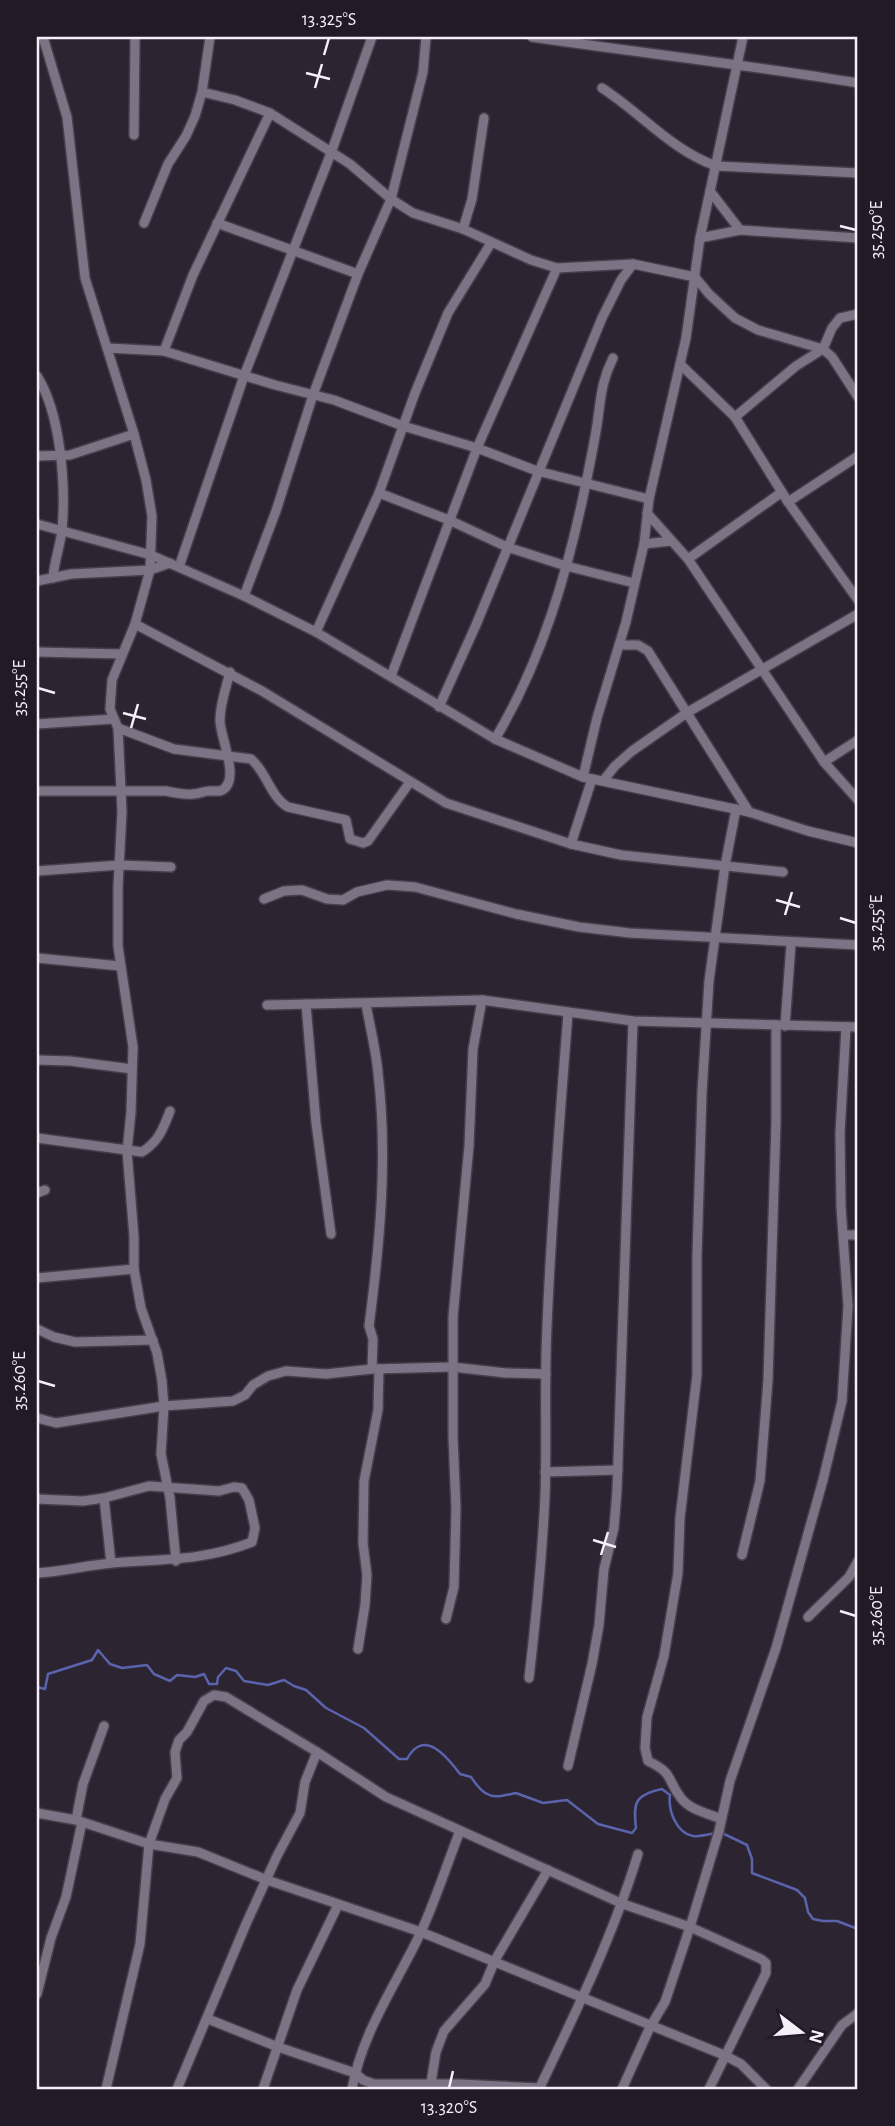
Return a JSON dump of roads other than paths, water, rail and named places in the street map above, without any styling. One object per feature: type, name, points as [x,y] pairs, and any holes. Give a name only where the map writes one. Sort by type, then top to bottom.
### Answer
[{"type":"street","points":[[43,37],[66,117],[85,278],[134,434],[152,516],[150,570],[135,624],[112,680],[110,709],[116,724],[122,825],[117,928],[120,966],[131,1028],[132,1069],[127,1151],[134,1269],[141,1308],[153,1340],[162,1381],[164,1406],[161,1454],[170,1498],[176,1561]]},
{"type":"street","points":[[134,135],[135,37]]},
{"type":"street","points":[[145,223],[168,164],[195,116],[202,92],[210,37]]},
{"type":"street","points":[[174,565],[331,153],[372,37]]},
{"type":"street","points":[[244,596],[276,511],[313,395],[358,274],[391,200],[423,72],[426,37]]},
{"type":"street","points":[[532,37],[694,60],[737,63],[858,83]]},
{"type":"street","points":[[571,844],[588,778],[597,718],[619,645],[644,544],[649,499],[680,365],[700,238],[743,37]]},
{"type":"street","points":[[602,88],[625,103],[673,144],[697,159],[716,166],[858,173]]},
{"type":"street","points":[[202,92],[236,100],[271,113],[350,164],[391,200],[413,213],[463,229],[544,265],[557,268],[633,264],[695,277],[735,318],[758,330],[823,349],[832,357],[858,397]]},
{"type":"street","points":[[164,351],[193,275],[271,113]]},
{"type":"street","points":[[463,229],[472,199],[484,118]]},
{"type":"street","points":[[710,191],[740,230]]},
{"type":"street","points":[[217,223],[358,274]]},
{"type":"street","points":[[700,238],[740,230],[858,238]]},
{"type":"street","points":[[316,632],[379,493],[448,313],[491,243]]},
{"type":"street","points":[[439,707],[461,662],[537,471],[602,318],[633,264]]},
{"type":"street","points":[[391,676],[477,447],[557,268]]},
{"type":"street","points":[[735,417],[796,366],[823,349],[832,328],[840,318],[858,314]]},
{"type":"street","points":[[108,348],[164,351],[334,400],[403,426],[477,447],[537,471],[649,499]]},
{"type":"street","points":[[495,739],[527,678],[566,566],[586,485],[603,378],[613,358]]},
{"type":"street","points":[[680,365],[735,417],[788,502],[858,600]]},
{"type":"street","points":[[37,376],[54,421],[59,456],[62,531],[53,578]]},
{"type":"street","points":[[37,456],[59,456],[92,449],[134,434]]},
{"type":"street","points":[[788,502],[858,456]]},
{"type":"street","points":[[688,559],[782,492]]},
{"type":"street","points":[[379,493],[449,520],[508,547],[566,566],[634,583]]},
{"type":"street","points":[[647,513],[688,559],[824,762],[858,800]]},
{"type":"street","points":[[37,524],[151,555],[244,596],[316,632],[495,739],[588,778],[749,812],[808,831],[858,843]]},
{"type":"street","points":[[644,544],[671,541]]},
{"type":"street","points":[[37,581],[71,574],[150,570],[174,565]]},
{"type":"street","points":[[603,781],[632,751],[688,712],[760,668],[805,646],[858,614]]},
{"type":"street","points":[[135,624],[230,673],[446,803],[571,844],[621,855],[783,872]]},
{"type":"street","points":[[619,645],[638,645],[648,651],[749,812]]},
{"type":"street","points":[[37,652],[122,654]]},
{"type":"street","points":[[37,791],[120,790],[183,794],[219,791],[225,788],[229,754],[221,738],[220,720],[230,673]]},
{"type":"street","points":[[37,724],[116,724],[174,749],[251,758],[281,803],[346,820],[350,839],[363,843],[368,841],[410,782]]},
{"type":"street","points":[[824,762],[858,740]]},
{"type":"street","points":[[720,1819],[692,1808],[681,1798],[670,1776],[649,1761],[645,1748],[647,1717],[664,1656],[678,1573],[680,1518],[697,1375],[698,1228],[706,1024],[714,936],[736,809]]},
{"type":"street","points":[[37,871],[120,865],[171,867]]},
{"type":"street","points":[[264,899],[284,891],[302,890],[327,899],[343,900],[357,892],[387,885],[415,887],[516,914],[579,927],[629,933],[858,946]]},
{"type":"street","points":[[742,1555],[761,1481],[768,1380],[780,1025],[791,944]]},
{"type":"street","points":[[37,958],[120,966]]},
{"type":"street","points":[[446,1619],[454,1587],[456,1509],[452,1367],[455,1271],[469,1146],[471,1081],[482,1000]]},
{"type":"street","points":[[267,1005],[482,1000],[633,1021],[858,1027]]},
{"type":"street","points":[[306,1004],[316,1123],[331,1234]]},
{"type":"street","points":[[358,1649],[367,1574],[363,1543],[364,1481],[378,1410],[373,1339],[369,1326],[380,1228],[382,1125],[378,1072],[366,1004]]},
{"type":"street","points":[[529,1678],[538,1603],[547,1411],[545,1374],[548,1295],[568,1013]]},
{"type":"street","points":[[568,1766],[599,1625],[604,1569],[614,1528],[633,1021]]},
{"type":"street","points":[[622,2089],[650,2027],[665,2002],[690,1927],[730,1782],[776,1648],[839,1412],[848,1306],[840,1133],[846,1027]]},
{"type":"street","points":[[37,1060],[70,1060],[132,1069]]},
{"type":"street","points":[[37,1138],[142,1152],[155,1144],[170,1111]]},
{"type":"street","points":[[844,1235],[858,1235]]},
{"type":"street","points":[[37,1278],[134,1269]]},
{"type":"street","points":[[37,1329],[75,1342],[153,1340]]},
{"type":"street","points":[[37,1418],[56,1423],[164,1406],[233,1401],[268,1376],[286,1371],[326,1374],[376,1369],[452,1367],[545,1374]]},
{"type":"street","points":[[545,1472],[618,1470]]},
{"type":"street","points":[[37,1499],[83,1501],[132,1489],[166,1486],[219,1491],[242,1488],[249,1500],[255,1528],[252,1542],[213,1555],[176,1561],[111,1563],[37,1573]]},
{"type":"street","points":[[104,1498],[111,1563]]},
{"type":"street","points":[[808,1617],[849,1577],[858,1561]]},
{"type":"street","points":[[106,2089],[140,1944],[149,1844],[165,1800],[177,1778],[175,1752],[179,1740],[187,1732],[204,1701],[214,1695],[226,1698],[386,1797],[623,1904],[690,1927],[761,1959],[766,1963],[766,1973],[709,2089]]},
{"type":"street","points":[[37,1994],[51,1938],[66,1897],[83,1784],[104,1726]]},
{"type":"street","points":[[177,2089],[276,1856],[300,1813],[305,1782],[317,1752]]},
{"type":"street","points":[[37,1813],[79,1821],[149,1844],[198,1852],[267,1880],[421,1931],[650,2027],[724,2055],[741,2064],[766,2089]]},
{"type":"street","points":[[352,2089],[355,2073],[384,2000],[421,1931],[460,1831]]},
{"type":"street","points":[[208,2019],[278,2047],[355,2073],[373,2084],[431,2088],[460,2084],[539,2089],[623,1904],[638,1854]]},
{"type":"street","points":[[431,2088],[436,2052],[444,2031],[485,1984],[495,1960],[548,1870]]},
{"type":"street","points":[[263,2089],[297,1990],[338,1905]]},
{"type":"street","points":[[798,2089],[842,2025],[858,2012]]},
{"type":"waterway","points":[[37,1687],[45,1689],[48,1674],[92,1660],[98,1650],[110,1664],[122,1668],[147,1665],[154,1674],[170,1681],[177,1675],[195,1677],[204,1674],[209,1684],[217,1684],[218,1677],[226,1668],[236,1671],[244,1681],[268,1685],[284,1680],[306,1690],[326,1708],[364,1728],[399,1759],[407,1759],[421,1746],[435,1748],[460,1774],[471,1777],[481,1790],[490,1796],[516,1793],[543,1803],[567,1800],[598,1824],[632,1833],[636,1828],[635,1812],[638,1801],[646,1794],[662,1789],[670,1795],[672,1814],[682,1830],[693,1836],[716,1833]]},
{"type":"waterway","points":[[722,1833],[747,1845],[752,1859],[752,1873],[797,1890],[805,1898],[808,1912],[813,1919],[837,1921],[858,1929]]}]
